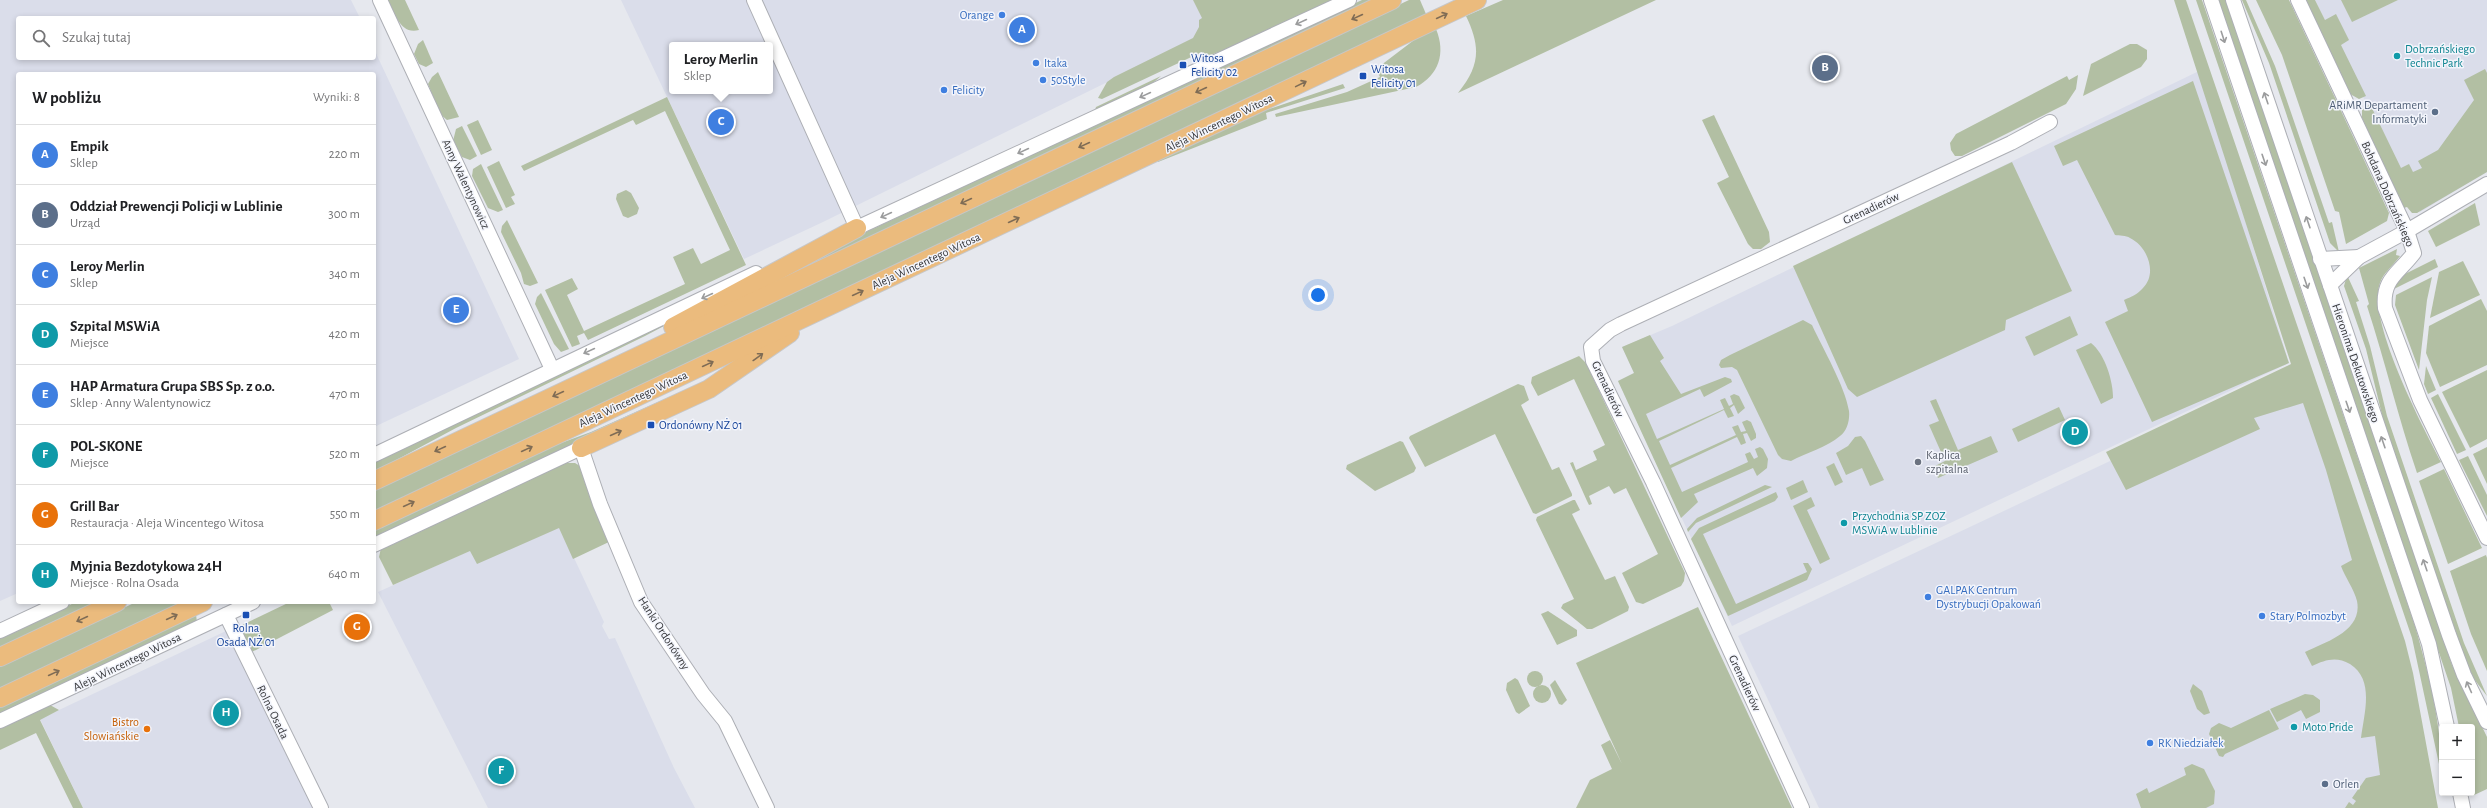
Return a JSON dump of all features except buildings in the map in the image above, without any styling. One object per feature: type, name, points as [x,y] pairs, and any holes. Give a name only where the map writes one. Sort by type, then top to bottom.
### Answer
[{"type":"main road","points":[[376,480],[1392,0]]},
{"type":"main road","name":"Aleja Wincentego Witosa","points":[[376,520],[1472,2]]},
{"type":"main road","points":[[1043,206],[1149,169]]},
{"type":"main road","points":[[618,365],[684,321],[857,228]]},
{"type":"main road","points":[[581,448],[709,389],[823,309]]},
{"type":"main road","points":[[0,657],[113,604]]},
{"type":"main road","name":"Aleja Wincentego Witosa","points":[[0,698],[199,604]]},
{"type":"street","name":"Anny Walentynowicz","points":[[380,0],[552,369]]},
{"type":"street","points":[[754,0],[773,42]]},
{"type":"street","points":[[376,454],[532,381],[552,369],[1349,0]]},
{"type":"street","name":"Hieronima Dekutowskiego","points":[[2211,0],[2429,644],[2446,724]]},
{"type":"street","name":"Hieronima Dekutowskiego","points":[[2233,0],[2449,635],[2472,694],[2487,722]]},
{"type":"street","name":"Bohdana Dobrzańskiego","points":[[2298,0],[2407,231],[2414,253],[2397,271],[2387,286],[2384,295],[2385,308],[2420,400],[2487,538]]},
{"type":"street","points":[[773,42],[857,228]]},
{"type":"street","name":"Grenadierów","points":[[1802,808],[1653,482],[1593,361],[1591,347],[1610,330],[1621,324],[2011,143],[2050,122]]},
{"type":"street","points":[[2330,285],[2359,256],[2407,231],[2487,184]]},
{"type":"street","points":[[2320,258],[2359,256]]},
{"type":"street","name":"Aleja Wincentego Witosa","points":[[376,544],[581,448]]},
{"type":"street","name":"Hanki Ordonówny","points":[[581,448],[600,504],[641,602],[703,694],[725,721],[768,808]]},
{"type":"street","points":[[0,630],[58,604]]},
{"type":"street","name":"Aleja Wincentego Witosa","points":[[0,721],[249,604]]},
{"type":"street","name":"Rolna Osada","points":[[226,615],[321,808]]},
{"type":"street","points":[[2461,796],[2463,808]]},
{"type":"shaded area","points":[[0,0],[351,0],[359,16],[16,16],[16,60],[376,60],[376,53],[519,359],[376,426],[376,72],[16,72],[16,594],[0,601]]},
{"type":"shaded area","points":[[621,0],[1274,0],[823,222],[744,259]]},
{"type":"shaded area","points":[[2315,0],[2487,0],[2487,172],[2420,212]]},
{"type":"shaded area","points":[[2199,71],[2289,363],[1732,626],[1618,381],[1634,373],[1622,347],[1672,326]]},
{"type":"shaded area","points":[[2293,375],[2326,448],[2426,808],[1819,808],[1738,636]]},
{"type":"shaded area","points":[[553,513],[604,622],[602,626],[609,639],[615,638],[674,768],[695,808],[488,808],[378,592]]},
{"type":"shaded area","points":[[226,631],[317,808],[83,808],[40,719]]},
{"type":"green space","points":[[388,0],[405,0],[419,30],[412,31],[403,26],[396,17]]},
{"type":"green space","points":[[1193,0],[1334,0],[1243,43],[1205,57],[1202,52],[1102,99],[1098,98],[1107,82],[1114,77],[1193,38],[1199,27],[1199,20],[1202,18]]},
{"type":"green space","points":[[1362,0],[1374,0],[705,316],[802,262]]},
{"type":"green space","points":[[1409,0],[1420,0],[1426,14],[376,513],[376,489]]},
{"type":"green space","points":[[1503,0],[1656,0],[1458,93],[1471,74],[1476,56],[1474,37],[1466,16]]},
{"type":"green space","points":[[2174,0],[2186,0],[2405,641],[2413,673],[2438,808],[2345,808],[2349,802],[2353,805],[2356,801],[2352,798],[2366,778],[2380,775],[2375,736],[2361,738],[2366,698],[2363,679],[2358,671],[2350,664],[2340,660],[2321,662],[2312,666],[2305,652],[2332,639],[2349,628],[2357,611],[2357,601],[2341,566],[2352,560],[2326,470],[2303,403],[2254,418],[2260,429],[2126,490],[2106,452],[2291,364]]},
{"type":"green space","points":[[2196,0],[2202,0],[2415,626],[2434,701],[2439,733],[2439,764],[2412,638]]},
{"type":"green space","points":[[2217,0],[2226,0],[2452,665],[2487,737],[2487,789],[2475,795],[2475,724],[2458,724],[2451,688]]},
{"type":"green space","points":[[2242,0],[2246,0],[2275,66],[2329,223],[2332,222],[2339,252],[2330,243],[2269,63]]},
{"type":"green space","points":[[2256,0],[2289,0],[2389,213],[2387,221],[2346,244],[2339,212],[2335,211],[2282,55]]},
{"type":"green space","points":[[2306,0],[2315,0],[2325,20],[2336,14],[2349,40],[2341,45],[2366,96],[2359,99],[2350,94]]},
{"type":"green space","points":[[2341,0],[2398,0],[2352,22]]},
{"type":"green space","points":[[1436,29],[1440,46],[1438,62],[1435,70],[1430,76],[1416,87],[1276,117],[1275,114],[1347,92],[1380,77],[1376,69],[1418,37]]},
{"type":"green space","points":[[423,40],[433,63],[426,67],[419,64],[414,54],[418,44]]},
{"type":"green space","points":[[2130,44],[2137,44],[2147,50],[2147,59],[2141,67],[2083,96],[2091,64]]},
{"type":"green space","points":[[2485,69],[2487,73],[2487,172],[2417,213],[2412,213],[2407,207],[2404,208],[2362,118],[2362,110],[2370,104],[2401,168],[2409,164],[2413,172],[2422,168],[2418,161],[2438,150],[2474,100],[2464,80]]},
{"type":"green space","points":[[438,72],[459,117],[447,120],[440,114],[428,84],[432,77]]},
{"type":"green space","points":[[2078,75],[2076,89],[2066,104],[1962,156],[1955,156],[1951,150],[1950,143],[1956,134],[2067,76],[2069,80]]},
{"type":"green space","points":[[1161,76],[1147,88],[1094,113],[1096,107]]},
{"type":"green space","points":[[2193,81],[2289,363],[2152,422],[2105,322],[2128,311],[2124,300],[2139,292],[2147,282],[2150,275],[2150,268],[2146,253],[2136,242],[2127,236],[2115,235],[2077,160],[2063,166],[2054,146]]},
{"type":"green space","points":[[1343,84],[1345,88],[1266,113],[1267,119],[1158,162],[1157,160],[1260,112]]},
{"type":"green space","points":[[667,97],[746,265],[588,340],[584,333],[577,336],[580,344],[572,347],[545,290],[572,278],[578,289],[567,295],[584,331],[685,284],[673,257],[693,248],[701,264],[730,250],[665,111],[636,125],[633,120],[524,171],[521,166]]},
{"type":"green space","points":[[1714,115],[1769,232],[1770,242],[1761,249],[1753,249],[1748,244],[1717,183],[1729,177],[1702,120]]},
{"type":"green space","points":[[478,120],[492,150],[481,155],[467,125]]},
{"type":"green space","points":[[462,126],[477,156],[470,160],[462,157],[453,141],[456,129]]},
{"type":"green space","points":[[499,161],[515,195],[511,197],[515,204],[506,208],[487,167]]},
{"type":"green space","points":[[2012,162],[2072,291],[2006,320],[2005,330],[1857,397],[1848,389],[1793,266]]},
{"type":"green space","points":[[481,164],[503,210],[498,212],[488,208],[472,176],[473,169]]},
{"type":"green space","points":[[626,190],[631,193],[639,208],[637,214],[628,218],[623,216],[616,199],[617,194]]},
{"type":"green space","points":[[2475,203],[2480,225],[2436,247],[2428,231]]},
{"type":"green space","points":[[507,220],[538,283],[530,286],[524,284],[521,273],[501,232],[502,226]]},
{"type":"green space","points":[[2397,249],[2396,255],[2400,256],[2381,279],[2380,283],[2378,300],[2381,321],[2398,373],[2441,462],[2417,473],[2367,306],[2369,304],[2359,268]]},
{"type":"green space","points":[[2435,259],[2438,267],[2392,290],[2403,275]]},
{"type":"green space","points":[[2463,261],[2480,295],[2430,318],[2439,272]]},
{"type":"green space","points":[[2347,275],[2359,301],[2356,302],[2370,346],[2387,416],[2464,643],[2487,696],[2474,679],[2465,659],[2384,423],[2366,349],[2344,286]]},
{"type":"green space","points":[[2432,277],[2427,300],[2419,370],[2395,305],[2396,295]]},
{"type":"green space","points":[[541,293],[569,349],[561,352],[554,344],[535,304],[537,297]]},
{"type":"green space","points":[[2481,299],[2487,311],[2487,365],[2440,387],[2426,353],[2429,326]]},
{"type":"green space","points":[[700,307],[645,336],[456,428],[376,471],[376,461],[542,383],[552,375]]},
{"type":"green space","points":[[2070,316],[2078,335],[2034,356],[2025,337]]},
{"type":"green space","points":[[1803,320],[1812,325],[1833,368],[1847,401],[1849,418],[1848,425],[1842,434],[1835,440],[1791,461],[1782,459],[1778,455],[1737,370],[1732,367],[1721,368],[1719,365],[1721,360],[1730,355]]},
{"type":"green space","points":[[1650,335],[1664,358],[1660,361],[1681,394],[1725,377],[1731,379],[1732,382],[1704,397],[1700,389],[1646,414],[1657,439],[1724,409],[1720,400],[1725,398],[1729,406],[1733,404],[1730,396],[1734,394],[1739,396],[1745,408],[1738,414],[1734,405],[1730,408],[1734,416],[1728,418],[1724,410],[1659,441],[1670,465],[1736,435],[1732,427],[1738,425],[1741,432],[1746,431],[1742,422],[1747,420],[1751,422],[1756,434],[1756,438],[1751,441],[1747,433],[1743,434],[1746,443],[1741,445],[1737,437],[1671,468],[1682,492],[1748,462],[1745,454],[1750,452],[1754,459],[1758,457],[1755,449],[1760,447],[1763,449],[1768,459],[1767,468],[1757,476],[1753,468],[1694,494],[1698,502],[1681,518],[1618,381],[1634,373],[1622,347]]},
{"type":"green space","points":[[2091,343],[2104,361],[2112,384],[2113,398],[2101,404],[2076,350]]},
{"type":"green space","points":[[1579,356],[1586,363],[1685,573],[1684,581],[1681,586],[1643,604],[1636,602],[1622,573],[1658,554],[1626,488],[1614,494],[1609,486],[1589,496],[1592,504],[1589,505],[1587,501],[1570,463],[1573,462],[1576,470],[1597,460],[1593,451],[1605,445],[1574,379],[1538,396],[1531,383],[1532,377]]},
{"type":"green space","points":[[2426,366],[2436,390],[2428,394],[2424,384]]},
{"type":"green space","points":[[2487,370],[2487,439],[2470,448],[2442,392]]},
{"type":"green space","points":[[705,381],[706,385],[376,538],[376,530],[550,447],[591,432]]},
{"type":"green space","points":[[1518,384],[1524,386],[1529,400],[1521,405],[1552,470],[1559,467],[1572,494],[1572,496],[1536,514],[1533,513],[1495,434],[1425,467],[1409,438],[1410,436]]},
{"type":"green space","points":[[2438,394],[2466,450],[2457,454],[2431,398]]},
{"type":"green space","points":[[1936,399],[1958,450],[1991,436],[1998,452],[1938,478],[1933,467],[1945,461],[1929,425],[1939,421],[1930,401]]},
{"type":"green space","points":[[2059,407],[2065,420],[2018,442],[2012,429]]},
{"type":"green space","points":[[1861,436],[1865,441],[1884,480],[1870,486],[1862,468],[1846,475],[1836,453],[1848,446],[1855,437]]},
{"type":"green space","points":[[1400,441],[1403,442],[1416,468],[1414,472],[1375,491],[1346,469],[1347,465]]},
{"type":"green space","points":[[2487,447],[2487,484],[2473,454]]},
{"type":"green space","points":[[2468,456],[2487,495],[2487,516],[2459,460]]},
{"type":"green space","points":[[562,463],[575,463],[580,466],[611,541],[573,559],[559,528],[477,564],[470,551],[393,585],[379,557],[381,548]]},
{"type":"green space","points":[[1834,463],[1843,482],[1835,486],[1826,467]]},
{"type":"green space","points":[[2444,469],[2482,548],[2448,564],[2419,481]]},
{"type":"green space","points":[[1803,480],[1808,492],[1791,500],[1786,488]]},
{"type":"green space","points":[[1765,485],[1772,487],[1696,523],[1688,532],[1687,529],[1697,518]]},
{"type":"green space","points":[[1776,492],[1778,497],[1775,501],[1703,534],[1736,604],[1807,572],[1803,563],[1808,563],[1812,569],[1807,580],[1728,616],[1691,539],[1699,528]]},
{"type":"green space","points":[[1811,497],[1815,506],[1807,510],[1830,559],[1820,564],[1793,506]]},
{"type":"green space","points":[[1575,500],[1580,510],[1572,514],[1605,580],[1615,576],[1629,607],[1628,611],[1592,629],[1587,629],[1561,608],[1563,604],[1574,599],[1536,520],[1537,517]]},
{"type":"green space","points":[[2486,555],[2487,671],[2471,634],[2450,571]]},
{"type":"green space","points":[[72,604],[96,604],[0,649],[0,638]]},
{"type":"green space","points":[[132,604],[182,604],[0,689],[0,667]]},
{"type":"green space","points":[[286,604],[330,604],[333,610],[248,654],[236,628]]},
{"type":"green space","points":[[1698,607],[1792,808],[1576,808],[1590,780],[1612,769],[1601,745],[1610,740],[1622,764],[1576,663]]},
{"type":"green space","points":[[1548,611],[1577,630],[1577,636],[1557,645],[1541,614]]},
{"type":"green space","points":[[196,614],[197,623],[0,714],[0,707]]},
{"type":"green space","points":[[1532,671],[1538,671],[1543,676],[1541,685],[1538,687],[1532,687],[1527,682],[1527,676]]},
{"type":"green space","points":[[1515,678],[1518,680],[1530,706],[1519,714],[1516,712],[1506,690],[1507,683]]},
{"type":"green space","points":[[1555,680],[1567,700],[1562,705],[1559,704],[1550,685]]},
{"type":"green space","points":[[2193,684],[2202,691],[2210,713],[2204,715],[2197,709],[2190,691]]},
{"type":"green space","points":[[1542,685],[1548,688],[1551,694],[1548,700],[1542,703],[1536,700],[1533,694],[1536,688]]},
{"type":"green space","points":[[2305,694],[2313,695],[2320,700],[2320,712],[2306,719],[2301,710],[2277,722],[2270,709]]},
{"type":"green space","points":[[50,705],[59,710],[40,720],[83,808],[73,808],[36,733],[0,750],[0,727]]},
{"type":"green space","points":[[2269,710],[2279,729],[2225,754],[2223,757],[2219,756],[2209,734],[2211,728],[2219,723],[2231,728]]},
{"type":"green space","points":[[2192,764],[2204,769],[2215,791],[2214,804],[2206,808],[2141,808],[2136,794],[2147,788],[2149,793],[2186,775],[2184,768]]},
{"type":"place","name":"Orange","points":[[1002,15]]},
{"type":"place","name":"Empik","points":[[1022,30]]},
{"type":"place","name":"Dobrzańskiego Technic Park","points":[[2397,56]]},
{"type":"place","name":"Itaka","points":[[1036,63]]},
{"type":"place","name":"Witosa Felicity 02","points":[[1183,65]]},
{"type":"place","name":"Oddział Prewencji Policji w Lublinie","points":[[1825,68]]},
{"type":"place","name":"Witosa Felicity 01","points":[[1363,76]]},
{"type":"place","name":"50Style","points":[[1043,80]]},
{"type":"place","name":"Felicity","points":[[944,90]]},
{"type":"place","name":"ARiMR Departament Informatyki","points":[[2435,112]]},
{"type":"place","name":"Leroy Merlin","points":[[721,122]]},
{"type":"place","name":"HAP Armatura Grupa SBS Sp. z o.o.","points":[[456,310]]},
{"type":"place","name":"Ordonówny NŻ 01","points":[[651,425]]},
{"type":"place","name":"Szpital MSWiA","points":[[2075,432]]},
{"type":"place","name":"Kaplica szpitalna","points":[[1918,462]]},
{"type":"place","name":"Przychodnia SP ZOZ MSWiA w Lublinie","points":[[1844,523]]},
{"type":"place","name":"GALPAK Centrum Dystrybucji Opakowań","points":[[1928,597]]},
{"type":"place","name":"Rolna Osada NŻ 01","points":[[246,615]]},
{"type":"place","name":"Stary Polmozbyt","points":[[2262,616]]},
{"type":"place","name":"Grill Bar","points":[[357,627]]},
{"type":"place","name":"Myjnia Bezdotykowa 24H","points":[[226,713]]},
{"type":"place","name":"Moto Pride","points":[[2294,727]]},
{"type":"place","name":"Bistro Slowiańskie","points":[[147,729]]},
{"type":"place","name":"RK Niedziałek","points":[[2150,743]]},
{"type":"place","name":"POL-SKONE","points":[[501,771]]},
{"type":"place","name":"Orlen","points":[[2325,784]]}]
